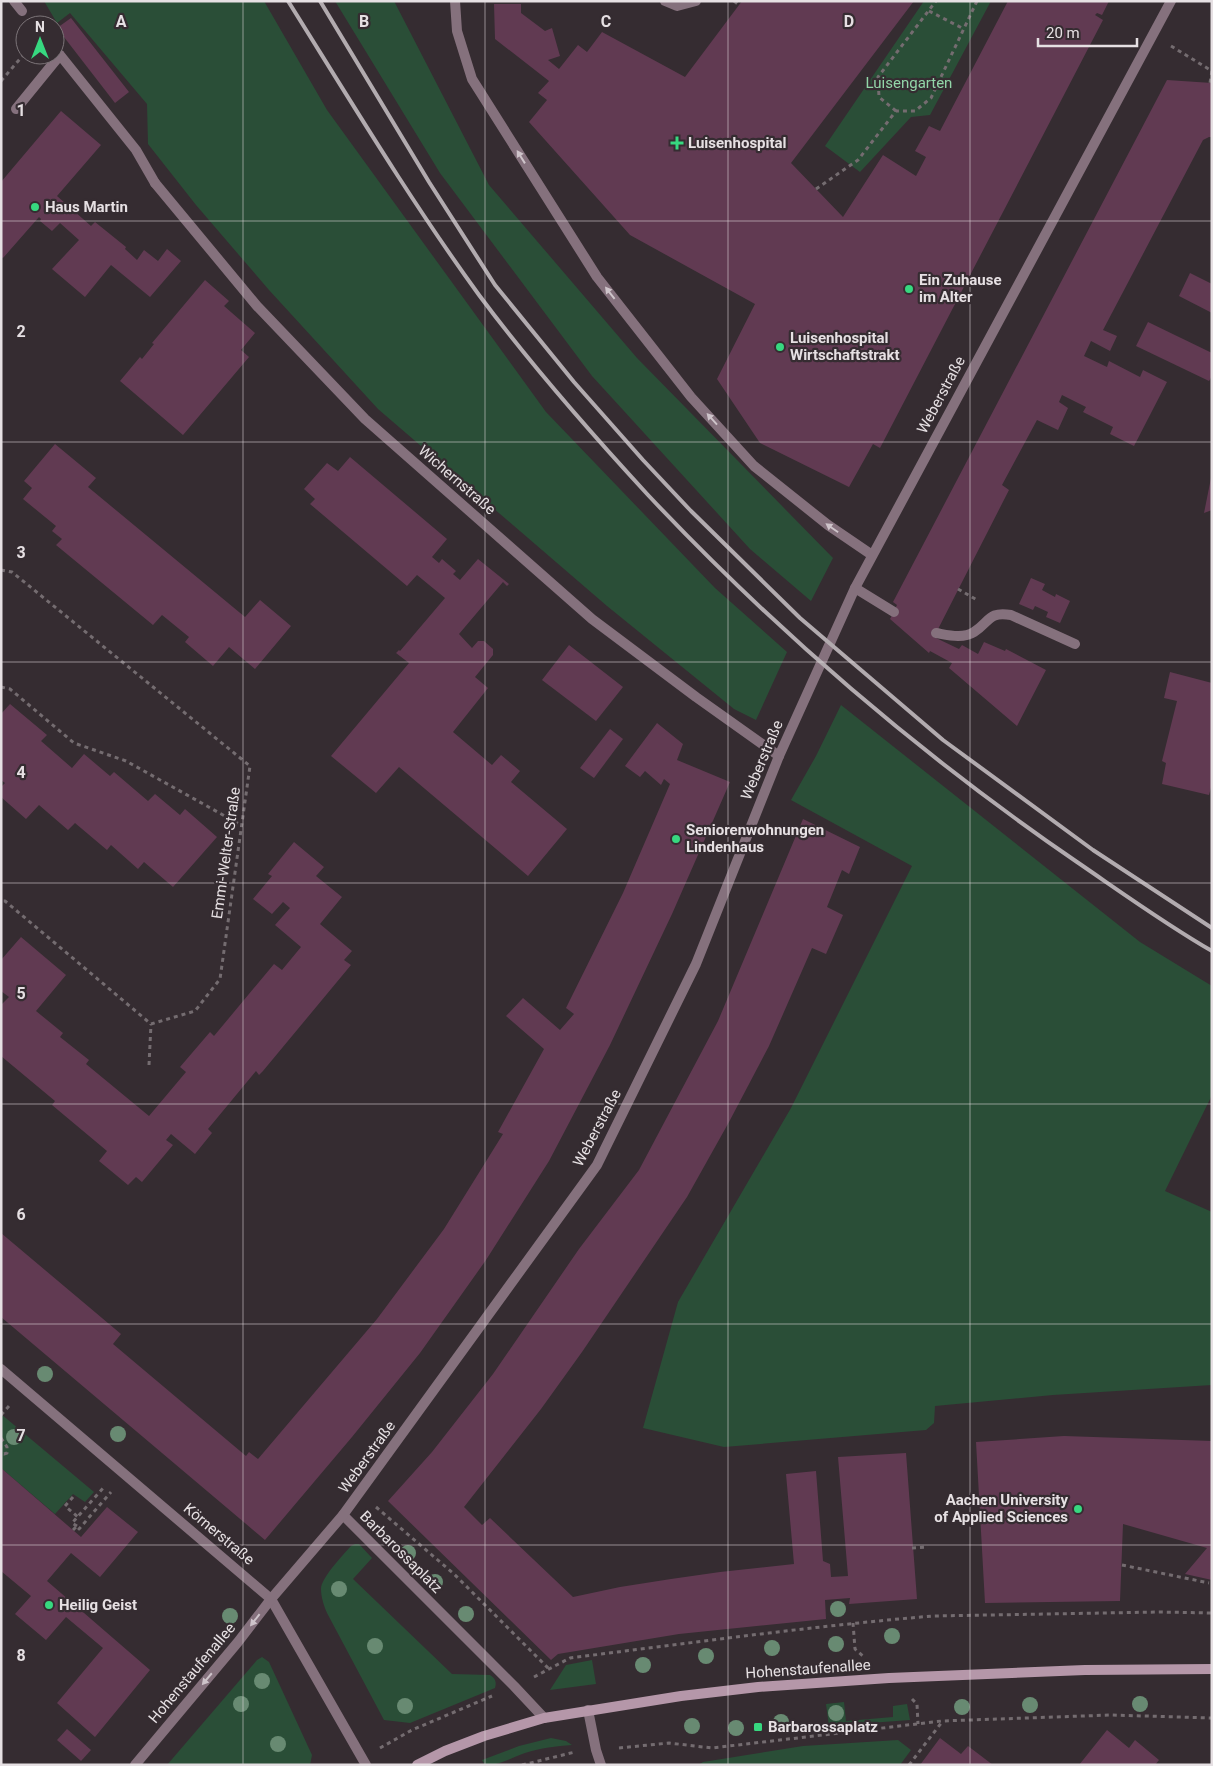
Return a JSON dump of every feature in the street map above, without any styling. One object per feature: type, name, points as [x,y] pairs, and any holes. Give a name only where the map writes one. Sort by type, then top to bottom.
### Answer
[{"type":"main road","name":"Hohenstaufenallee","points":[[418,1765],[445,1751],[484,1736],[544,1718],[680,1696],[767,1686],[889,1678],[1030,1672],[1212,1669]]},
{"type":"street","points":[[14,1],[22,11]]},
{"type":"street","points":[[455,1],[457,31],[472,79],[597,276],[691,397],[754,466],[828,525],[872,555]]},
{"type":"street","points":[[666,1],[677,6],[696,1]]},
{"type":"street","name":"Weberstraße","points":[[271,1599],[360,1493],[597,1165],[696,964],[786,738],[855,588],[1172,1]]},
{"type":"street","name":"Wichernstraße","points":[[16,109],[60,55],[136,150],[155,183],[257,306],[365,419],[592,619],[779,756]]},
{"type":"street","points":[[855,588],[894,612]]},
{"type":"street","points":[[936,633],[948,636],[965,636],[975,632],[1000,613],[1011,615],[1075,644]]},
{"type":"street","name":"Körnerstraße","points":[[1,1369],[271,1599],[364,1761]]},
{"type":"street","name":"Barbarossaplatz","points":[[343,1515],[544,1718]]},
{"type":"street","name":"Hohenstaufenallee","points":[[135,1765],[238,1642],[271,1599]]},
{"type":"street","points":[[588,1710],[601,1765]]},
{"type":"path","points":[[734,1],[739,5]]},
{"type":"path","points":[[936,1],[878,77],[879,97],[896,111],[915,111],[932,98],[977,1]]},
{"type":"path","points":[[929,12],[964,29]]},
{"type":"path","points":[[1154,35],[1212,71],[1210,83]]},
{"type":"path","points":[[1,81],[15,64]]},
{"type":"path","points":[[816,189],[858,160],[896,111]]},
{"type":"path","name":"Emmi-Welter-Straße","points":[[1,570],[12,572],[250,766],[220,978],[195,1012],[151,1024]]},
{"type":"path","points":[[1,687],[10,689],[74,743],[126,761],[241,825]]},
{"type":"path","points":[[1,901],[5,901],[151,1024],[149,1065]]},
{"type":"path","points":[[1,1438],[7,1447],[7,1453],[2,1453]]},
{"type":"path","points":[[103,1500],[79,1528],[75,1528],[72,1523],[119,1469]]},
{"type":"path","points":[[360,1493],[454,1574],[549,1669]]},
{"type":"path","points":[[73,1497],[65,1506],[78,1517]]},
{"type":"path","points":[[912,1548],[928,1547]]},
{"type":"path","points":[[1122,1565],[1209,1583]]},
{"type":"path","points":[[364,1761],[412,1730],[514,1686],[570,1658],[933,1616],[1160,1612],[1212,1613]]},
{"type":"path","points":[[853,1624],[855,1649],[865,1657]]},
{"type":"path","points":[[911,1699],[917,1704],[918,1724]]},
{"type":"path","points":[[522,1765],[570,1752],[669,1743],[712,1748],[942,1721],[1112,1715],[1212,1718]]},
{"type":"path","points":[[909,1765],[942,1721]]},
{"type":"green space","points":[[44,1],[264,1],[327,110],[546,412],[715,588],[787,652],[756,720],[734,709],[607,606],[378,409],[269,290],[196,205],[148,144],[147,104],[70,13],[65,17],[65,15],[52,15]]},
{"type":"green space","points":[[335,1],[394,1],[489,185],[637,358],[833,558],[811,601],[750,549],[592,376],[440,173]]},
{"type":"green space","name":"Luisengarten","points":[[924,1],[991,1],[930,115],[911,117],[860,172],[825,146]]},
{"type":"green space","points":[[841,705],[1140,942],[1212,986],[1212,1095],[1165,1191],[1212,1212],[1212,1385],[1053,1395],[935,1406],[934,1423],[926,1430],[724,1447],[643,1428],[678,1302],[791,1108],[912,866],[791,800],[816,756]]},
{"type":"green space","points":[[1,1414],[94,1492],[85,1502],[73,1494],[55,1514],[1,1468]]},
{"type":"green space","points":[[359,1544],[372,1558],[353,1579],[452,1674],[490,1675],[495,1680],[495,1688],[410,1723],[384,1720],[327,1613],[321,1589],[328,1573],[351,1546]]},
{"type":"green space","points":[[262,1657],[269,1662],[312,1755],[310,1765],[167,1765],[257,1660]]},
{"type":"green space","points":[[592,1660],[596,1684],[550,1690],[566,1665]]},
{"type":"green space","points":[[844,1702],[846,1721],[893,1717],[893,1706],[907,1704],[910,1720],[829,1726],[826,1704]]},
{"type":"green space","points":[[551,1738],[566,1741],[572,1745],[525,1753],[496,1764],[485,1765],[482,1760],[519,1746]]},
{"type":"green space","points":[[898,1740],[911,1750],[900,1765],[698,1765],[703,1762],[803,1746]]},
{"type":"building","points":[[742,1],[914,1],[791,163],[843,217],[883,155],[916,176],[926,157],[915,151],[929,126],[940,131],[1008,1],[1109,1],[1102,15],[1097,13],[1095,15],[1103,20],[880,448],[873,444],[849,487],[760,443],[717,379],[755,304],[630,235],[529,122],[547,100],[538,93],[549,81],[495,39],[494,4],[521,4],[521,13],[545,31],[552,28],[560,56],[548,60],[559,69],[578,45],[587,52],[602,32],[685,77]]},
{"type":"building","points":[[71,18],[129,92],[115,103],[65,38],[65,22]]},
{"type":"building","points":[[1167,80],[1212,83],[1212,137],[1203,140],[1103,330],[1117,336],[1110,351],[1091,341],[1084,356],[1107,367],[1109,361],[1140,377],[1143,370],[1167,382],[1134,446],[1110,434],[1113,427],[1083,412],[1086,407],[1062,395],[1059,402],[1068,408],[1058,430],[1037,420],[1002,485],[1009,490],[934,637],[959,649],[962,645],[978,654],[984,642],[1005,651],[1006,649],[1046,670],[1017,726],[949,668],[952,663],[930,651],[929,653],[890,619],[897,605],[893,602]]},
{"type":"building","name":"Haus Martin","points":[[61,111],[101,145],[57,196],[91,226],[95,222],[126,247],[125,249],[137,260],[144,250],[158,261],[167,249],[181,261],[150,297],[111,265],[85,297],[52,269],[79,240],[60,223],[52,231],[40,221],[39,217],[3,258],[1,257],[1,182]]},
{"type":"building","points":[[1190,273],[1212,284],[1212,313],[1179,296]]},
{"type":"building","points":[[205,280],[229,301],[224,306],[255,333],[241,350],[249,357],[183,435],[120,381],[140,357],[142,359],[154,344],[152,343]]},
{"type":"building","points":[[1148,322],[1212,353],[1212,376],[1209,381],[1136,346]]},
{"type":"building","points":[[55,444],[96,478],[88,487],[245,617],[260,600],[291,626],[255,669],[229,647],[213,666],[185,642],[189,637],[162,615],[153,625],[56,545],[62,539],[52,531],[56,526],[23,499],[32,488],[24,481]]},
{"type":"building","points":[[350,457],[447,539],[432,557],[439,563],[442,559],[456,571],[453,574],[460,580],[478,559],[509,584],[507,586],[503,582],[459,634],[472,648],[478,641],[484,641],[493,649],[493,655],[475,677],[488,688],[453,732],[492,765],[501,755],[520,771],[511,782],[567,829],[528,876],[399,767],[376,793],[331,756],[409,663],[396,653],[400,651],[445,598],[417,575],[407,586],[310,504],[315,499],[304,489],[327,463],[338,471]]},
{"type":"building","points":[[1211,478],[1212,510],[1204,513]]},
{"type":"building","points":[[1031,578],[1045,584],[1042,590],[1055,597],[1056,594],[1070,601],[1060,623],[1046,617],[1048,612],[1035,606],[1033,610],[1019,604]]},
{"type":"building","points":[[569,645],[623,687],[596,721],[542,680]]},
{"type":"building","points":[[1170,672],[1212,683],[1212,784],[1209,795],[1162,784],[1166,763],[1162,761],[1177,701],[1164,698]]},
{"type":"building","points":[[10,704],[47,735],[41,741],[72,768],[84,754],[110,776],[114,772],[148,801],[155,794],[180,815],[185,809],[217,837],[173,887],[144,862],[138,869],[111,845],[107,850],[75,823],[68,830],[39,805],[26,819],[1,797],[1,787],[5,783],[1,780],[1,714]]},
{"type":"building","points":[[657,723],[683,744],[677,760],[730,782],[672,914],[610,1045],[549,1161],[486,1260],[420,1353],[265,1540],[1,1317],[1,1233],[121,1334],[113,1344],[246,1456],[249,1452],[258,1459],[377,1319],[444,1229],[503,1134],[498,1132],[544,1049],[506,1016],[523,998],[560,1030],[574,1014],[566,1008],[623,893],[670,784],[664,779],[661,785],[645,771],[640,777],[625,766]]},
{"type":"building","points":[[610,729],[623,739],[594,778],[580,768]]},
{"type":"building","points":[[803,819],[860,847],[849,874],[842,870],[827,907],[843,915],[826,954],[812,948],[769,1046],[687,1197],[541,1409],[464,1507],[482,1525],[490,1518],[573,1597],[671,1579],[794,1564],[786,1474],[816,1471],[823,1561],[830,1564],[831,1577],[848,1576],[838,1457],[906,1453],[917,1599],[849,1604],[850,1598],[825,1600],[826,1619],[679,1634],[558,1654],[551,1660],[388,1501],[432,1452],[493,1374],[579,1249],[639,1170],[718,1021]]},
{"type":"building","points":[[294,842],[324,867],[316,876],[342,897],[320,924],[352,951],[344,960],[351,965],[263,1071],[259,1075],[256,1071],[208,1129],[212,1133],[195,1154],[171,1134],[166,1140],[173,1145],[142,1182],[136,1177],[128,1185],[99,1161],[107,1151],[52,1105],[55,1101],[1,1056],[1,1005],[9,997],[1,991],[1,960],[21,937],[66,975],[36,1011],[63,1033],[60,1037],[89,1060],[86,1064],[149,1116],[186,1072],[180,1067],[210,1032],[214,1036],[274,964],[282,970],[301,947],[275,925],[290,908],[283,902],[272,914],[253,899],[272,876],[268,874]]},
{"type":"building","points":[[1064,1436],[1212,1441],[1212,1580],[1185,1574],[1207,1548],[1123,1524],[1120,1601],[985,1603],[976,1442]]},
{"type":"building","name":"Heilig Geist","points":[[1,1468],[81,1537],[107,1507],[138,1532],[100,1577],[71,1553],[47,1581],[150,1670],[95,1737],[57,1703],[103,1648],[66,1617],[46,1640],[15,1614],[31,1596],[1,1571]]},
{"type":"building","points":[[67,1729],[91,1750],[81,1761],[57,1740]]},
{"type":"building","points":[[1107,1730],[1129,1748],[1135,1740],[1159,1760],[1155,1765],[1079,1765]]},
{"type":"building","points":[[940,1738],[961,1754],[968,1746],[993,1765],[920,1765]]},
{"type":"railway","points":[[288,1],[405,186],[479,295],[519,347],[582,422],[697,546],[800,644],[962,779],[1077,862],[1160,919],[1212,951]]},
{"type":"railway","points":[[320,1],[429,182],[495,285],[574,382],[691,511],[800,618],[943,740],[1093,850],[1212,928]]},
{"type":"place","name":"Luisenhospital","points":[[677,143]]},
{"type":"place","name":"Haus Martin","points":[[35,207]]},
{"type":"place","name":"Ein Zuhause im Alter","points":[[909,289]]},
{"type":"place","name":"Luisenhospital Wirtschaftstrakt","points":[[780,347]]},
{"type":"place","name":"Seniorenwohnungen Lindenhaus","points":[[676,839]]},
{"type":"place","name":"Aachen University of Applied Sciences","points":[[1078,1509]]},
{"type":"place","name":"Heilig Geist","points":[[49,1605]]},
{"type":"place","name":"Barbarossaplatz","points":[[758,1727]]}]
